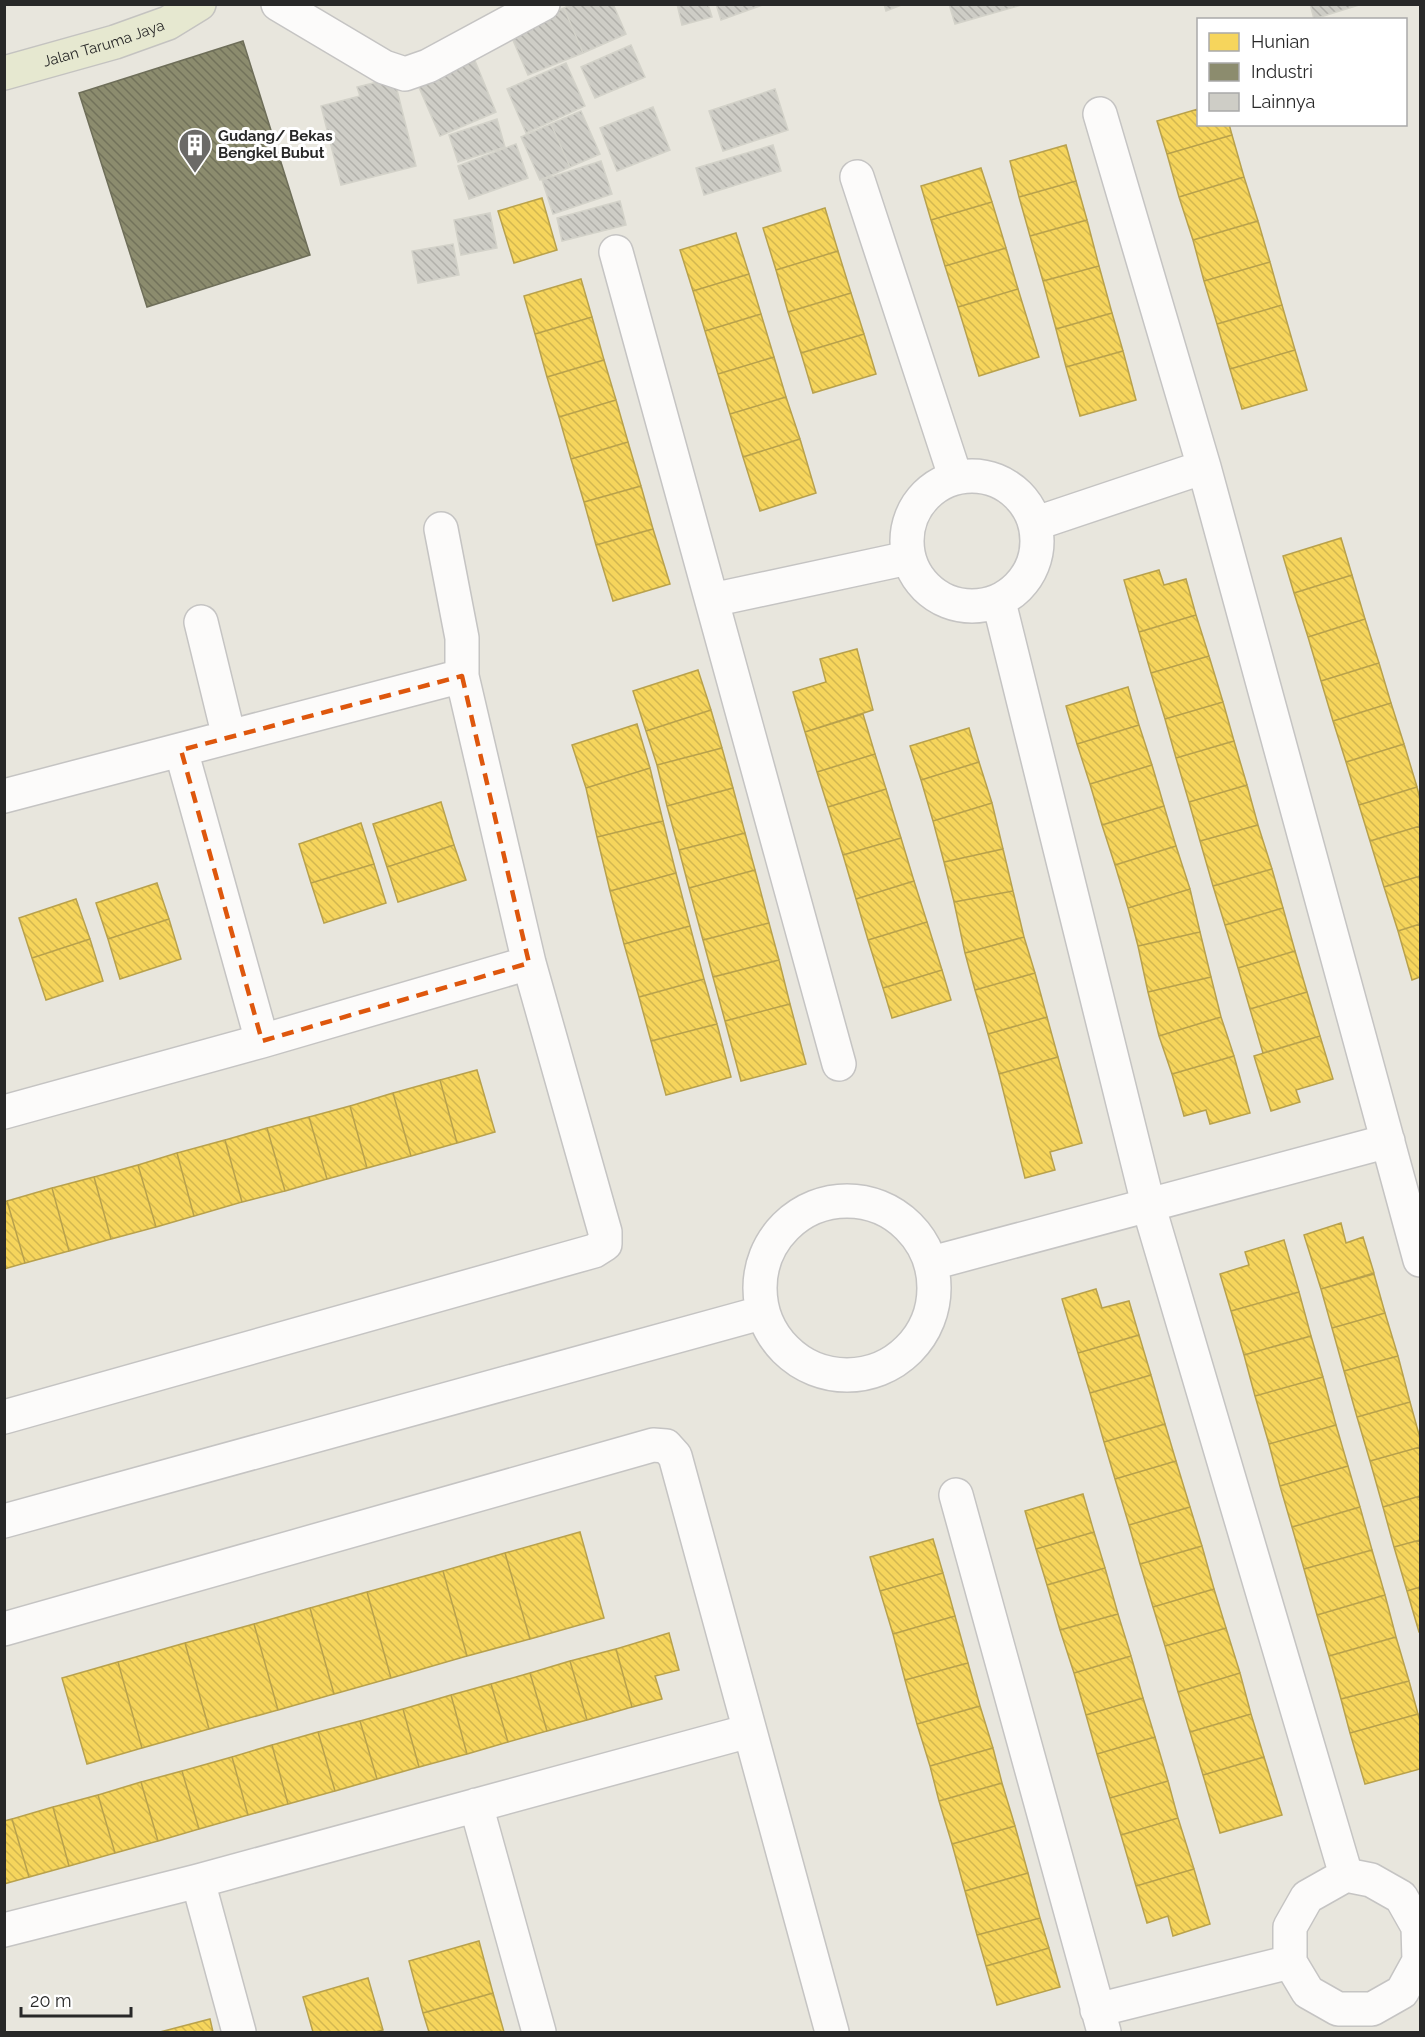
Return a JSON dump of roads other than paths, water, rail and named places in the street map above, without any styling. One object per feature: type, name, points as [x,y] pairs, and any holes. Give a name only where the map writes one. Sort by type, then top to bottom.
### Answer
[{"type":"main road","name":"Jalan Taruma Jaya","points":[[4,73],[115,42],[168,23],[199,4]]},
{"type":"street","points":[[278,4],[384,67],[405,74],[428,66],[543,4]]},
{"type":"street","points":[[1100,114],[1204,466],[1420,1260]]},
{"type":"street","points":[[857,177],[955,476]]},
{"type":"street","points":[[616,252],[839,1064]]},
{"type":"street","points":[[1037,524],[1204,466]]},
{"type":"street","points":[[955,476],[989,476],[1019,494],[1037,524],[1038,555],[1024,583],[999,602],[962,606],[928,590],[908,558],[908,524],[925,494],[955,476]]},
{"type":"street","points":[[4,1417],[594,1251],[605,1244],[605,1232],[530,963],[462,676],[462,638],[441,529]]},
{"type":"street","points":[[712,600],[908,558]]},
{"type":"street","points":[[999,602],[1148,1204],[1346,1875]]},
{"type":"street","points":[[201,622],[230,737]]},
{"type":"street","points":[[4,796],[462,676]]},
{"type":"street","points":[[181,750],[262,1041]]},
{"type":"street","points":[[4,1112],[262,1041],[530,963]]},
{"type":"street","points":[[932,1263],[1388,1141]]},
{"type":"street","points":[[821,1202],[867,1202],[908,1223],[932,1263],[933,1309],[928,1319],[911,1350],[872,1374],[826,1375],[816,1370],[786,1353],[761,1313],[761,1267],[782,1226],[821,1202]]},
{"type":"street","points":[[4,1521],[761,1313]]},
{"type":"street","points":[[4,1629],[653,1444],[666,1446],[675,1456],[832,2032]]},
{"type":"street","points":[[956,1495],[1100,2021],[1290,1962]]},
{"type":"street","points":[[4,1930],[198,1881],[749,1731]]},
{"type":"street","points":[[476,1805],[539,2032]]},
{"type":"street","points":[[1346,1875],[1371,1880],[1401,1897],[1420,1927],[1419,1961],[1402,1992],[1375,2021],[1338,2009],[1308,1992],[1290,1962],[1290,1927],[1307,1898],[1346,1875]]},
{"type":"street","points":[[198,1881],[239,2032]]},
{"type":"place","name":"Gudang/ Bekas Bengkel Bubut","points":[[195,174]]}]
